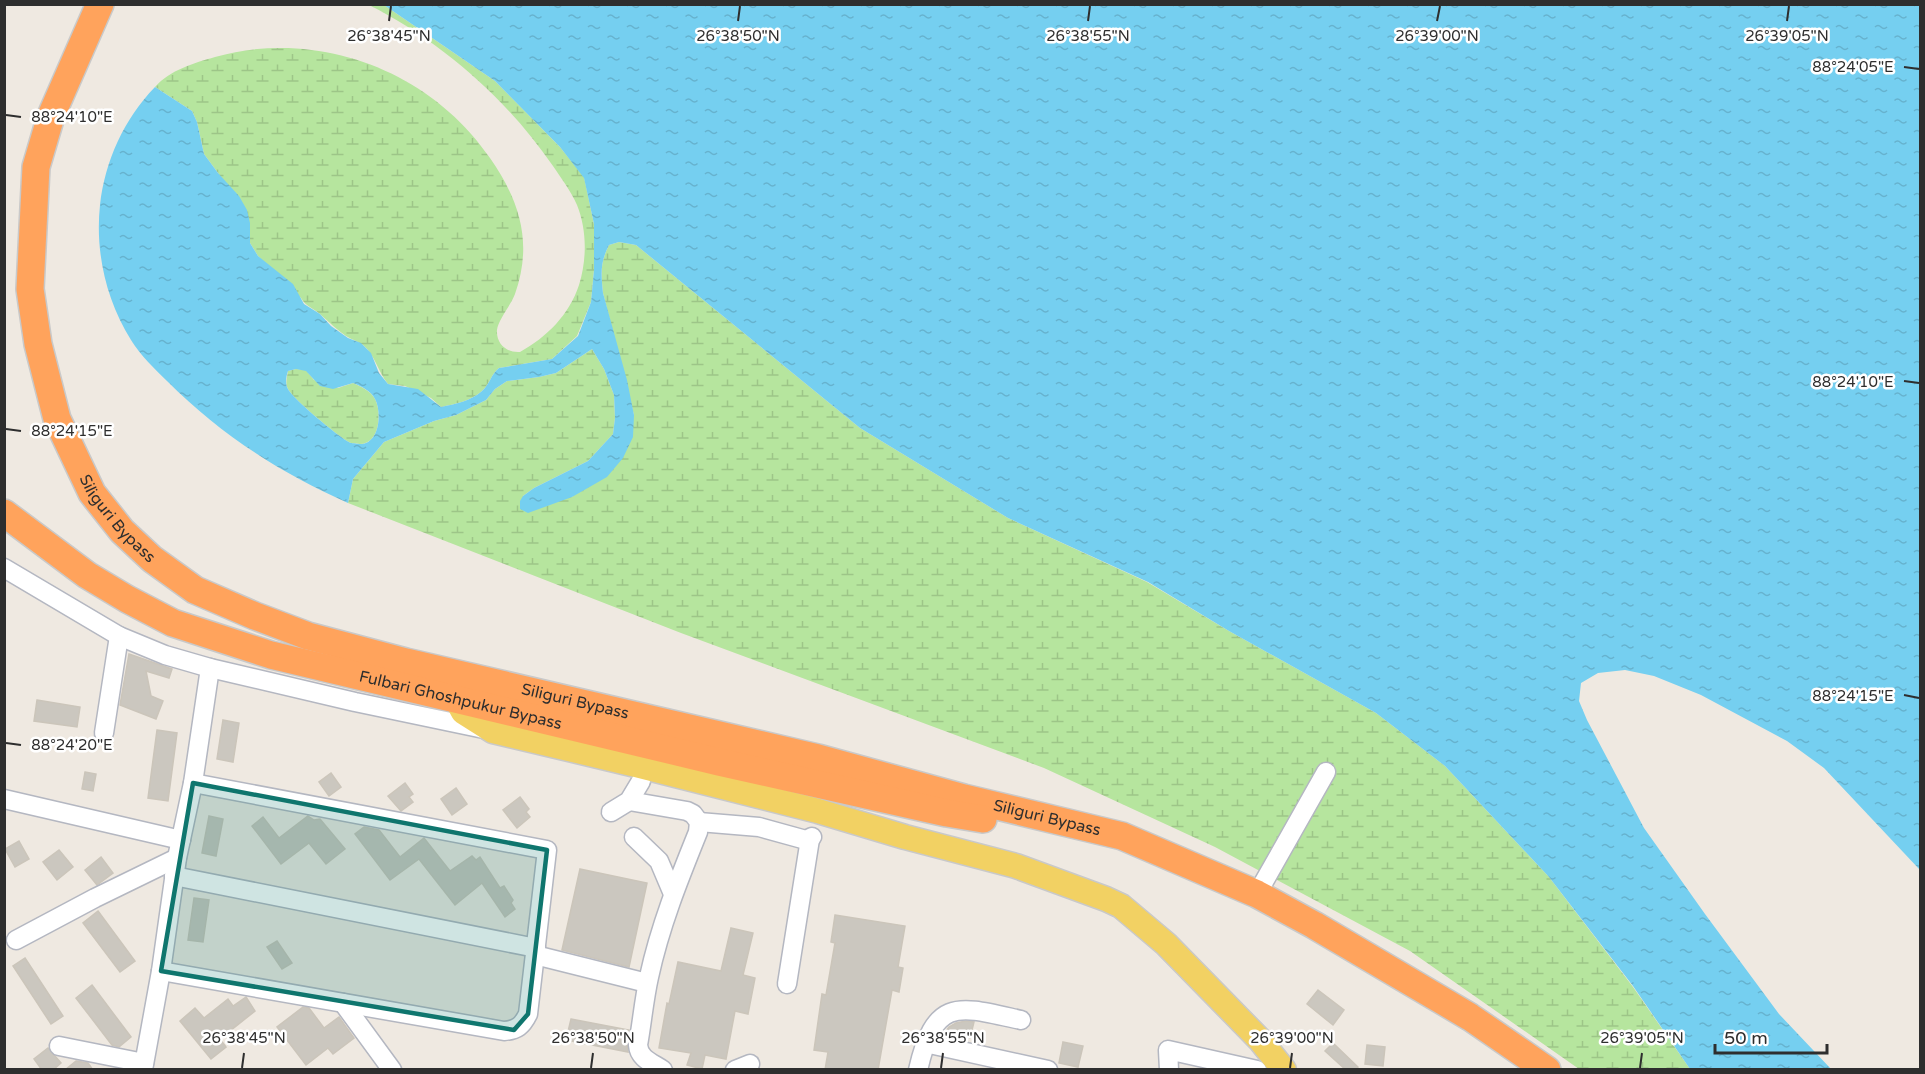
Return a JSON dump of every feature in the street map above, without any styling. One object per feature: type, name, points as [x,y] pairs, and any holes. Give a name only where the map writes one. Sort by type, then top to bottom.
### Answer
[{"type":"highway","name":"Siliguri Bypass","points":[[100,4],[51,116],[36,167],[30,290],[38,344],[57,419],[92,493],[122,531],[152,559],[195,590],[308,636],[406,662],[818,758],[964,798],[1122,836],[1257,894],[1314,925],[1470,1017],[1547,1070]]},
{"type":"highway","name":"Fulbari Ghoshpukur Bypass","points":[[4,513],[87,575],[127,599],[173,623],[271,656],[719,762],[947,813],[1070,833],[1214,877]]},
{"type":"main road","points":[[456,699],[463,712],[492,731],[818,811],[1016,866],[1106,899],[1121,906],[1167,944],[1260,1040],[1284,1070]]},
{"type":"street","points":[[4,568],[119,636],[165,655],[210,668],[355,702],[492,731]]},
{"type":"street","points":[[104,733],[119,636]]},
{"type":"street","points":[[59,1046],[144,1066],[161,971],[177,858],[193,783],[210,668]]},
{"type":"street","points":[[1257,894],[1326,772]]},
{"type":"street","points":[[610,812],[629,801],[641,781]]},
{"type":"street","points":[[161,971],[504,1031],[514,1030],[523,1024],[528,1014],[547,850],[193,783]]},
{"type":"street","points":[[4,799],[177,858],[535,951],[647,983]]},
{"type":"street","points":[[629,801],[687,811],[693,814],[699,822],[698,831],[672,894],[647,983],[638,1050],[643,1057],[663,1070]]},
{"type":"street","points":[[699,822],[759,827],[802,839],[811,838],[787,984]]},
{"type":"street","points":[[634,837],[659,861],[672,894]]},
{"type":"street","points":[[16,940],[177,858]]},
{"type":"street","points":[[343,1003],[392,1070]]},
{"type":"street","points":[[918,1070],[925,1043],[935,1024],[952,1011],[976,1010],[1021,1020]]},
{"type":"street","points":[[925,1043],[1048,1070]]},
{"type":"street","points":[[1169,1070],[1168,1050],[1257,1070]]},
{"type":"highlighted area","points":[[193,783],[547,850],[528,1014],[514,1030],[161,971]]},
{"type":"green space","points":[[369,5],[384,5],[495,81],[560,147],[584,177],[594,224],[591,302],[577,336],[552,359],[499,368],[478,394],[463,402],[441,407],[431,398],[405,386],[388,384],[371,354],[363,345],[343,334],[305,303],[258,256],[218,173],[204,154],[197,122],[192,111],[155,87],[175,72],[215,57],[254,49],[293,48],[331,53],[368,64],[404,80],[436,101],[465,127],[490,158],[516,206],[521,223],[523,257],[515,294],[500,322],[497,335],[503,347],[520,352],[556,324],[575,296],[583,265],[585,245],[583,224],[577,205],[535,141],[493,95],[447,54],[422,36]]},
{"type":"green space","points":[[619,242],[636,245],[860,428],[1008,518],[1147,582],[1229,631],[1376,713],[1445,766],[1549,877],[1633,987],[1690,1069],[1579,1069],[1410,951],[1215,847],[1044,768],[681,633],[348,503],[353,479],[384,442],[434,421],[456,415],[486,400],[495,389],[507,381],[556,373],[592,349],[604,369],[614,395],[613,434],[588,461],[534,488],[523,496],[572,497],[634,415],[602,286],[602,268],[606,251],[609,245]]},
{"type":"green space","points":[[306,370],[314,380],[338,388],[353,383],[371,394],[377,405],[379,419],[372,439],[367,443],[351,443],[307,409],[287,387],[288,371]]},
{"type":"water","points":[[384,5],[1920,5],[1920,870],[1824,768],[1787,741],[1701,695],[1654,676],[1625,670],[1598,673],[1581,683],[1579,701],[1644,828],[1779,1014],[1831,1069],[1690,1069],[1633,986],[1549,877],[1445,766],[1376,713],[1229,631],[1148,582],[1008,518],[860,428],[636,245],[619,242],[609,245],[604,257],[602,274],[603,293],[627,380],[634,415],[633,437],[623,458],[607,477],[572,497],[528,513],[520,509],[523,496],[534,488],[588,461],[613,434],[614,395],[604,369],[592,349],[556,373],[507,381],[495,389],[486,400],[456,415],[434,421],[384,442],[353,479],[348,503],[298,479],[230,435],[187,400],[135,346],[115,309],[104,275],[99,240],[100,205],[111,157],[125,127],[155,87],[192,111],[197,122],[204,154],[239,196],[247,210],[250,223],[250,243],[258,256],[293,284],[304,304],[320,314],[331,326],[348,338],[361,343],[371,353],[379,373],[388,384],[418,389],[441,407],[463,402],[478,394],[499,368],[552,359],[578,336],[591,302],[594,224],[584,178],[560,147],[495,81]],"holes":[[[296,369],[306,371],[320,386],[333,389],[353,383],[371,394],[377,405],[379,419],[372,439],[367,443],[351,443],[328,427],[291,394],[286,380],[288,371]]]},
{"type":"building","points":[[129,654],[172,669],[169,678],[146,671],[151,696],[163,701],[156,719],[120,705]]},
{"type":"building","points":[[37,700],[80,707],[77,727],[34,721]]},
{"type":"building","points":[[223,720],[239,723],[233,762],[217,759]]},
{"type":"building","points":[[157,730],[177,733],[168,801],[148,798]]},
{"type":"building","points":[[85,772],[96,774],[93,791],[82,789]]},
{"type":"building","points":[[331,773],[341,787],[329,796],[319,782]]},
{"type":"building","points":[[405,783],[413,794],[409,797],[413,802],[401,811],[388,796]]},
{"type":"building","points":[[456,788],[467,804],[452,815],[441,799]]},
{"type":"building","points":[[520,797],[529,809],[526,812],[530,817],[517,828],[503,810]]},
{"type":"building","points":[[209,816],[223,819],[216,856],[202,853]]},
{"type":"building","points":[[308,816],[314,820],[320,819],[345,849],[326,864],[309,843],[281,864],[252,826],[263,817],[279,838]]},
{"type":"building","points":[[364,827],[379,830],[400,857],[424,838],[450,871],[472,856],[476,860],[480,857],[500,888],[504,886],[513,900],[511,903],[515,909],[505,917],[482,883],[455,905],[419,859],[390,880],[355,834]]},
{"type":"building","points":[[19,841],[29,859],[15,867],[5,849]]},
{"type":"building","points":[[59,850],[73,867],[57,880],[43,862]]},
{"type":"building","points":[[101,857],[113,873],[97,885],[85,870]]},
{"type":"building","points":[[580,869],[647,883],[629,967],[562,950]]},
{"type":"building","points":[[194,898],[209,900],[203,942],[188,940]]},
{"type":"building","points":[[98,911],[135,961],[120,972],[83,923]]},
{"type":"building","points":[[835,915],[905,926],[898,967],[903,968],[899,992],[892,990],[878,1070],[825,1070],[828,1052],[814,1050],[822,994],[826,995],[835,943],[831,942]]},
{"type":"building","points":[[731,928],[753,933],[743,975],[755,978],[748,1014],[735,1011],[726,1059],[705,1055],[702,1069],[687,1065],[691,1053],[659,1048],[667,1003],[669,1004],[678,962],[721,971]]},
{"type":"building","points":[[277,941],[292,963],[282,969],[267,947]]},
{"type":"building","points":[[25,958],[63,1016],[51,1024],[13,966]]},
{"type":"building","points":[[92,985],[131,1037],[119,1047],[112,1045],[76,998]]},
{"type":"building","points":[[1318,990],[1344,1010],[1333,1025],[1307,1004]]},
{"type":"building","points":[[246,997],[255,1011],[220,1039],[226,1047],[211,1059],[180,1021],[195,1008],[204,1018],[228,999],[233,1006]]},
{"type":"building","points":[[303,1007],[309,1008],[324,1028],[339,1017],[354,1038],[333,1054],[328,1048],[306,1065],[277,1027]]},
{"type":"building","points":[[571,1019],[629,1030],[628,1052],[566,1040]]},
{"type":"building","points":[[974,1022],[970,1038],[945,1032],[956,1023]]},
{"type":"building","points":[[1063,1042],[1083,1046],[1078,1067],[1059,1063]]},
{"type":"building","points":[[1333,1043],[1358,1067],[1356,1070],[1346,1070],[1325,1051]]},
{"type":"building","points":[[1367,1045],[1385,1047],[1383,1066],[1365,1064]]},
{"type":"building","points":[[48,1048],[61,1063],[53,1070],[42,1070],[34,1059]]},
{"type":"building","points":[[76,1061],[88,1063],[93,1070],[65,1070]]}]
